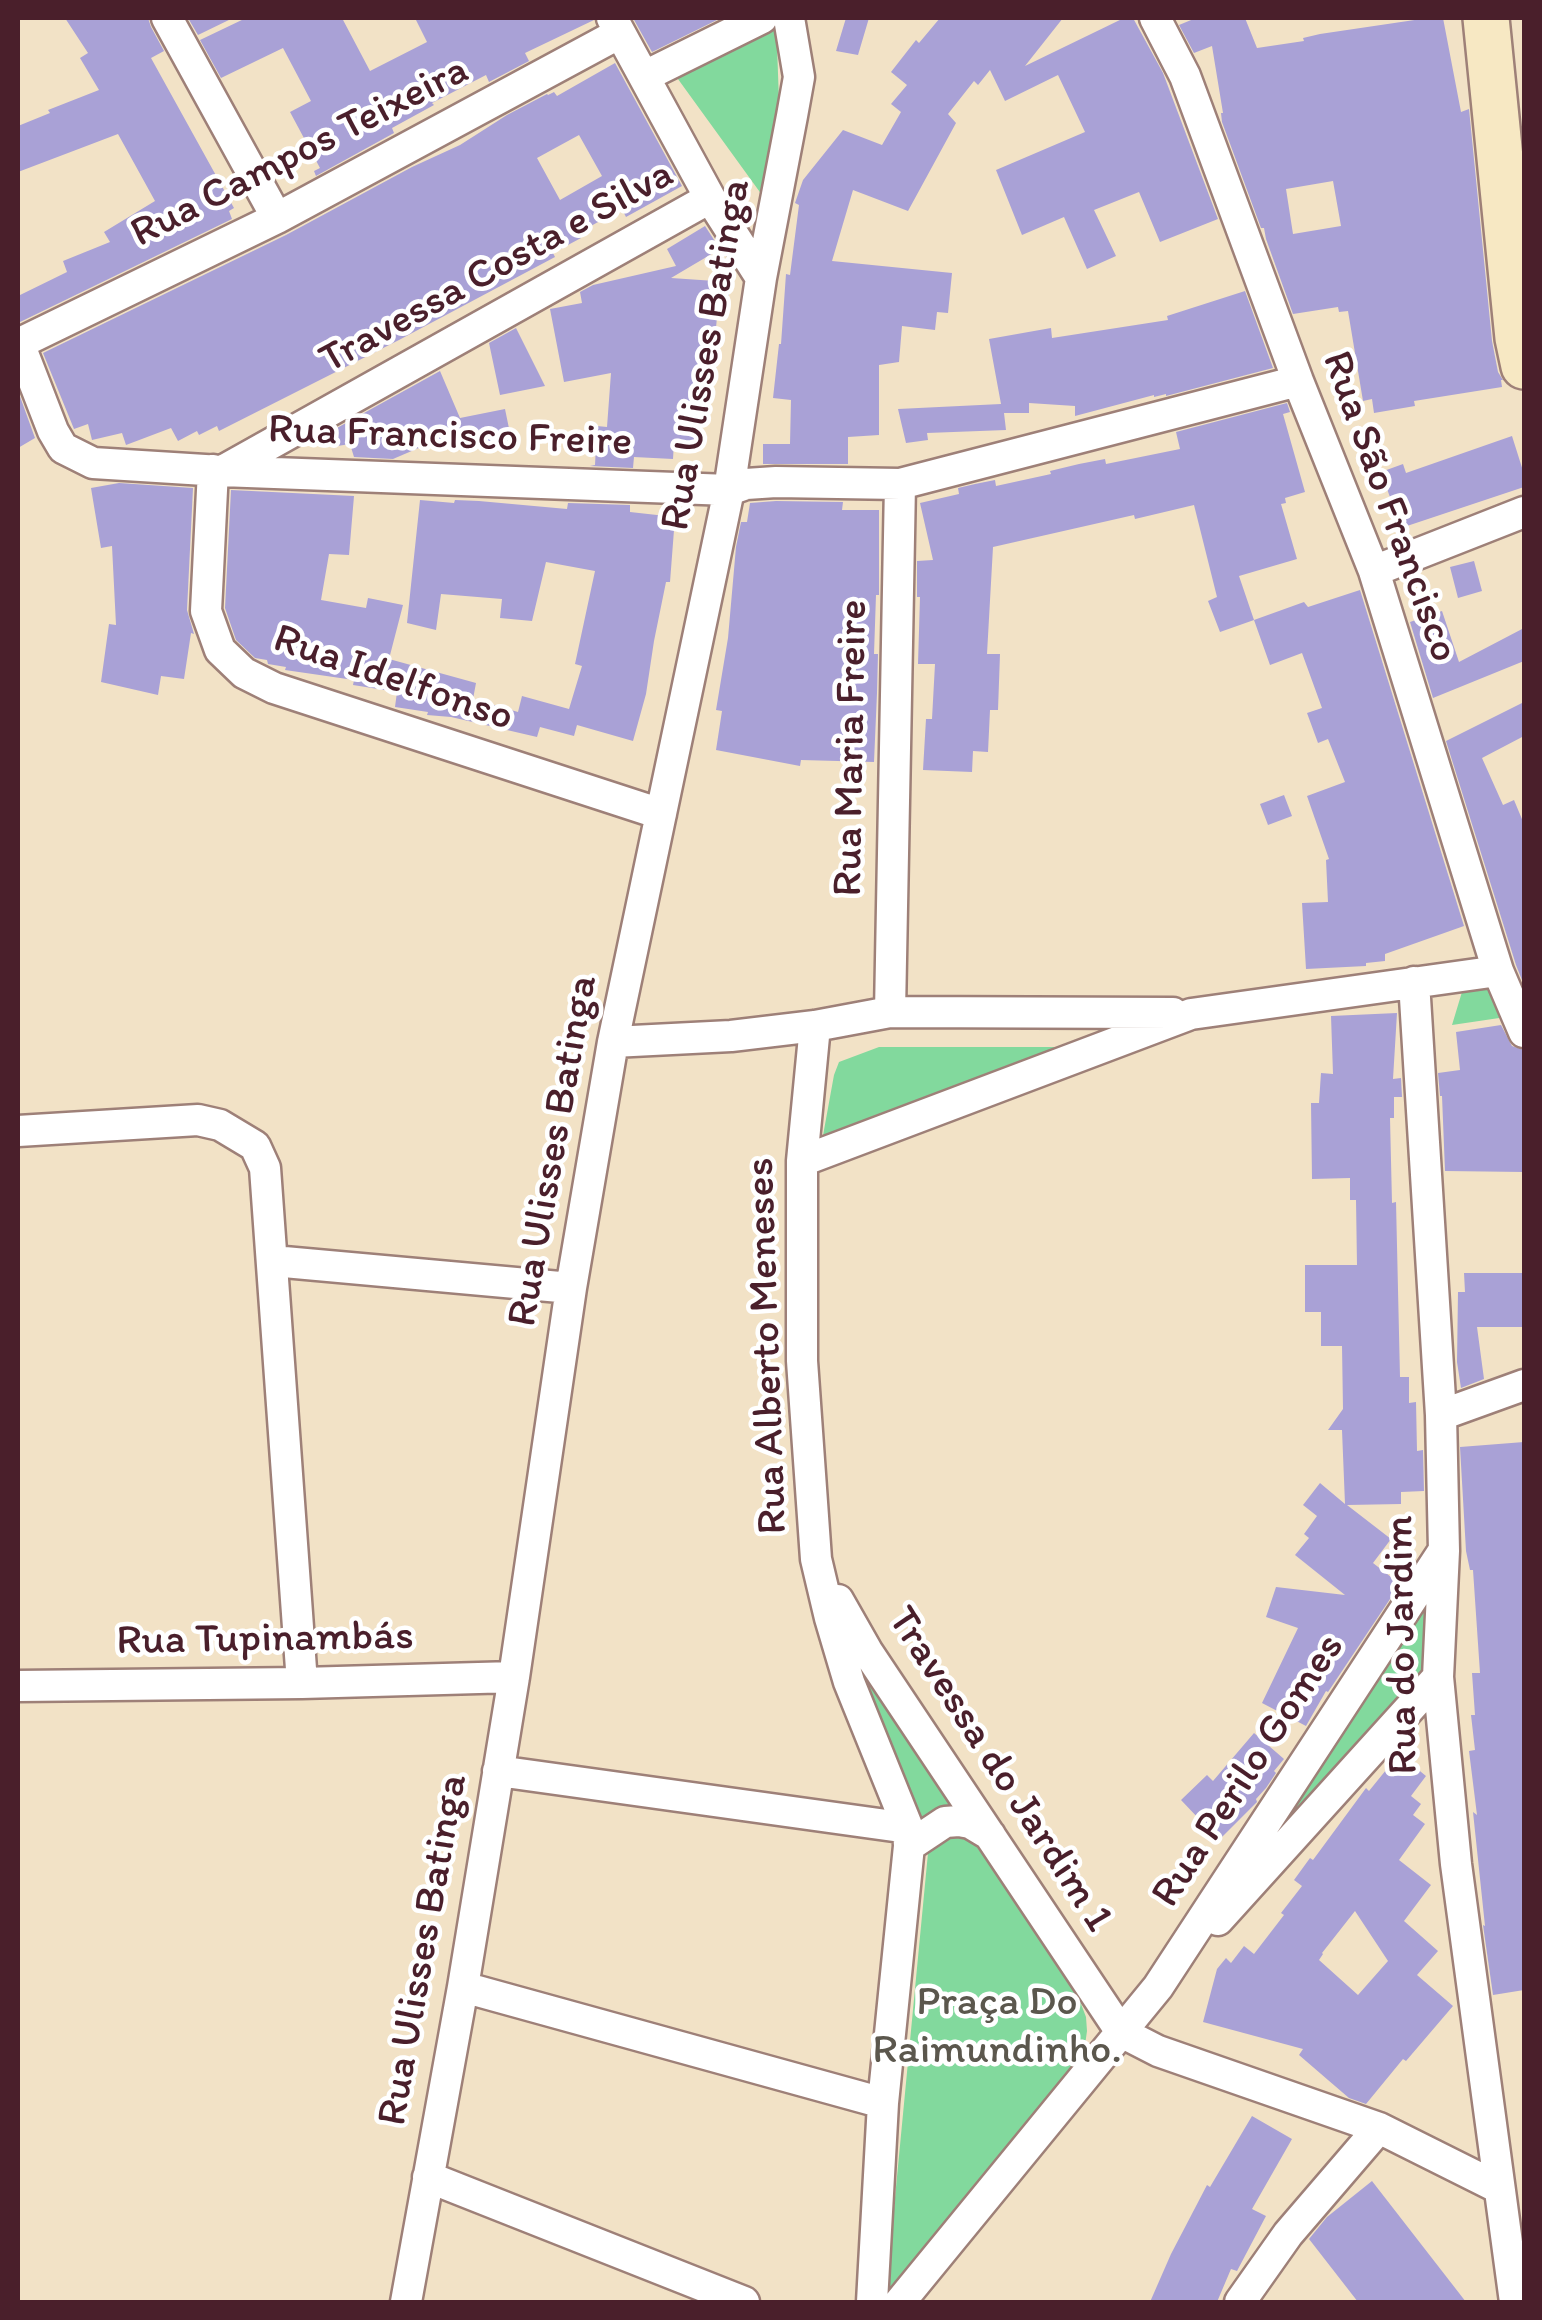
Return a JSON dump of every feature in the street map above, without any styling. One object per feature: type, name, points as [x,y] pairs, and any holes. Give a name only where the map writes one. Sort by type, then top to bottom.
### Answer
[{"type":"main road","points":[[1494,20],[1518,338],[1524,366]]},
{"type":"street","points":[[167,18],[277,218]]},
{"type":"street","points":[[644,76],[762,18]]},
{"type":"street","name":"Rua Ulisses Batinga","points":[[406,2302],[514,1678],[572,1288],[614,1042],[729,490],[761,278],[798,77],[789,18]]},
{"type":"street","name":"Rua São Francisco","points":[[1155,18],[1185,76],[1298,381],[1374,571],[1498,971],[1524,1032]]},
{"type":"street","points":[[616,25],[710,198],[761,278]]},
{"type":"street","name":"Rua Campos Teixeira","points":[[18,344],[277,218],[616,25]]},
{"type":"street","name":"Travessa Costa e Silva","points":[[217,471],[710,198]]},
{"type":"street","name":"Rua Francisco Freire","points":[[18,344],[63,448],[92,463],[729,490],[746,484],[776,482],[900,484],[1298,381]]},
{"type":"street","name":"Rua Idelfonso","points":[[217,471],[206,611],[220,650],[244,673],[274,688],[662,814]]},
{"type":"street","name":"Rua Maria Freire","points":[[890,1012],[900,484]]},
{"type":"street","points":[[1374,571],[1524,512]]},
{"type":"street","points":[[614,1042],[730,1036],[890,1012],[1191,1014],[1498,971]]},
{"type":"street","name":"Rua do Jardim","points":[[1414,982],[1441,1415],[1444,1551],[1438,1677],[1456,1864],[1516,2302]]},
{"type":"street","points":[[802,1160],[1191,1014]]},
{"type":"street","name":"Rua Alberto Meneses","points":[[815,1026],[802,1160],[802,1361],[816,1560],[849,1682],[908,1837]]},
{"type":"street","points":[[18,1131],[198,1120],[220,1125],[255,1146],[265,1168],[302,1683]]},
{"type":"street","points":[[273,1261],[572,1288]]},
{"type":"street","points":[[1441,1415],[1524,1384]]},
{"type":"street","name":"Rua Perilo Gomes","points":[[1158,1987],[1444,1551]]},
{"type":"street","name":"Travessa do Jardim 1","points":[[816,1560],[866,1651],[1122,2032],[1158,2051],[1378,2128],[1500,2188]]},
{"type":"street","name":"Rua Perilo Gomes","points":[[900,2302],[1158,1987],[1438,1677]]},
{"type":"street","name":"Rua Tupinambás","points":[[18,1686],[514,1678]]},
{"type":"street","points":[[498,1771],[908,1837],[959,1820],[990,1835]]},
{"type":"street","points":[[872,2302],[882,2103],[908,1837]]},
{"type":"street","points":[[463,1986],[882,2103]]},
{"type":"street","points":[[1240,2302],[1288,2234],[1378,2128]]},
{"type":"street","points":[[428,2176],[744,2302]]},
{"type":"green space","points":[[776,18],[779,101],[762,195],[670,68]]},
{"type":"green space","points":[[1465,982],[1500,989],[1506,1017],[1452,1025]]},
{"type":"green space","points":[[879,1047],[1123,1047],[820,1152],[839,1062]]},
{"type":"green space","points":[[1426,1582],[1427,1676],[1207,1926]]},
{"type":"green space","points":[[832,1600],[953,1802],[951,1808],[919,1822]]},
{"type":"green space","name":"Praça Do Raimundinho.","points":[[960,1834],[980,1851],[1073,1983],[1086,2017],[1084,2052],[894,2302],[885,2302],[928,1853],[936,1838]]},
{"type":"building","points":[[65,18],[148,18],[164,51],[151,58],[234,208],[229,211],[232,219],[18,323],[18,296],[67,272],[63,261],[110,242],[104,232],[155,201],[118,134],[18,172],[18,126],[99,90],[80,58],[88,53]]},
{"type":"building","points":[[188,18],[233,18],[198,35]]},
{"type":"building","points":[[246,18],[342,18],[370,71],[427,42],[415,18],[594,20],[525,53],[529,61],[489,82],[486,75],[432,103],[392,128],[394,133],[316,176],[314,171],[320,168],[290,112],[311,101],[283,48],[221,78],[200,40]]},
{"type":"building","points":[[633,18],[721,18],[652,52]]},
{"type":"building","points":[[846,18],[869,18],[858,55],[836,51]]},
{"type":"building","points":[[940,18],[1063,18],[1025,66],[1124,18],[1133,18],[1163,73],[1218,219],[1160,242],[1139,192],[1094,210],[1116,256],[1087,269],[1064,217],[1022,235],[996,170],[1085,132],[1058,75],[1005,101],[990,70],[978,85],[974,81],[948,114],[956,123],[908,211],[853,190],[832,261],[952,273],[948,313],[937,312],[935,330],[902,326],[899,362],[879,365],[879,435],[848,437],[848,464],[763,464],[763,444],[790,444],[791,400],[773,398],[786,274],[790,275],[799,205],[795,203],[803,180],[843,130],[882,145],[901,112],[891,104],[907,85],[891,72]]},
{"type":"building","points":[[1196,18],[1245,18],[1257,48],[1304,41],[1303,38],[1320,34],[1443,18],[1461,112],[1469,109],[1492,341],[1502,387],[1414,401],[1415,406],[1374,413],[1372,399],[1363,401],[1348,311],[1339,312],[1338,307],[1293,314],[1222,122],[1212,46],[1194,53],[1179,25]],"holes":[[[1333,181],[1341,226],[1293,234],[1286,189]]]},
{"type":"building","points":[[615,63],[682,186],[626,217],[622,209],[578,233],[581,238],[553,253],[555,257],[219,431],[217,426],[178,441],[171,428],[126,445],[122,433],[92,440],[88,424],[74,429],[43,353],[286,235],[460,145],[547,94],[554,92],[557,96]],"holes":[[[579,135],[602,176],[560,200],[537,158]]]},
{"type":"building","points":[[705,226],[720,249],[671,278],[730,282],[727,318],[717,317],[711,381],[707,381],[697,443],[674,442],[673,459],[634,457],[633,468],[590,466],[595,465],[597,426],[607,427],[611,373],[564,382],[550,309],[582,303],[580,292],[593,285],[676,266],[667,249]]},
{"type":"building","points":[[1245,291],[1273,368],[1075,416],[1075,406],[1029,403],[1029,413],[1004,413],[1006,430],[927,433],[928,440],[906,443],[898,409],[1001,404],[989,339],[1051,328],[1052,338],[1168,320],[1167,316]]},
{"type":"building","points":[[516,328],[545,386],[500,395],[489,343]]},
{"type":"building","points":[[440,371],[460,418],[505,409],[512,443],[472,450],[428,444],[393,459],[354,457],[350,444],[331,447],[326,434]]},
{"type":"building","points":[[18,391],[35,438],[18,448]]},
{"type":"building","points":[[1287,403],[1290,412],[1283,414],[1305,492],[1285,498],[1286,503],[1281,504],[1297,559],[1239,576],[1254,620],[1220,632],[1208,601],[1217,597],[1194,505],[993,547],[987,654],[1000,654],[998,710],[990,710],[988,752],[973,751],[972,772],[923,770],[926,719],[932,719],[935,664],[918,664],[917,561],[933,560],[920,503],[959,494],[958,488],[975,484],[995,480],[996,486],[1079,464],[1105,459],[1106,464],[1180,449],[1176,432]]},
{"type":"building","points":[[1512,436],[1524,487],[1401,528],[1381,472],[1403,464],[1406,473]]},
{"type":"building","points":[[119,483],[193,488],[187,610],[194,634],[191,633],[184,679],[161,676],[158,695],[101,682],[109,624],[116,625],[112,546],[101,548],[91,488]]},
{"type":"building","points":[[231,490],[354,496],[349,555],[329,554],[321,600],[366,608],[368,598],[403,605],[389,659],[476,683],[473,699],[518,712],[522,696],[569,709],[582,666],[575,664],[595,571],[546,562],[532,621],[500,618],[502,599],[441,594],[436,630],[407,623],[420,500],[567,509],[568,503],[630,505],[630,512],[675,517],[670,582],[666,582],[646,694],[633,741],[577,725],[574,736],[540,727],[537,737],[427,715],[428,712],[395,707],[397,692],[353,685],[354,680],[285,670],[286,667],[255,658],[236,640],[225,608]]},
{"type":"building","points":[[843,502],[842,510],[879,510],[874,762],[801,760],[800,766],[716,750],[722,711],[716,710],[741,522],[747,522],[750,503]]},
{"type":"building","points":[[1474,561],[1482,591],[1458,598],[1450,567]]},
{"type":"building","points":[[1360,590],[1464,926],[1385,954],[1385,961],[1366,966],[1306,969],[1302,903],[1328,902],[1329,859],[1307,796],[1345,782],[1328,739],[1318,743],[1307,713],[1322,708],[1302,653],[1270,665],[1254,620],[1304,602],[1308,607]]},
{"type":"building","points":[[1442,611],[1459,662],[1524,628],[1524,661],[1433,698],[1410,622]]},
{"type":"building","points":[[1524,702],[1524,736],[1482,758],[1503,805],[1514,800],[1524,824],[1524,985],[1446,741]]},
{"type":"building","points":[[1284,795],[1292,816],[1268,825],[1260,804]]},
{"type":"building","points":[[1397,1013],[1393,1079],[1401,1078],[1402,1097],[1394,1097],[1394,1118],[1390,1118],[1400,1377],[1409,1377],[1409,1403],[1416,1402],[1417,1451],[1423,1450],[1424,1491],[1401,1492],[1401,1504],[1347,1505],[1391,1539],[1373,1563],[1400,1584],[1306,1726],[1262,1703],[1298,1628],[1266,1617],[1276,1587],[1345,1595],[1295,1555],[1309,1538],[1304,1534],[1317,1516],[1303,1505],[1320,1483],[1345,1504],[1342,1430],[1328,1430],[1343,1409],[1342,1346],[1321,1346],[1321,1312],[1305,1312],[1305,1265],[1357,1265],[1356,1200],[1350,1200],[1350,1178],[1312,1179],[1311,1103],[1319,1103],[1321,1073],[1333,1074],[1331,1016]]},
{"type":"building","points":[[1501,1025],[1512,1046],[1524,1050],[1524,1172],[1445,1171],[1438,1073],[1460,1070],[1456,1032]]},
{"type":"building","points":[[1464,1273],[1524,1273],[1524,1310],[1523,1327],[1477,1327],[1484,1379],[1461,1388],[1457,1362],[1458,1292],[1465,1292]]},
{"type":"building","points":[[1524,1442],[1524,1990],[1493,1995],[1483,1925],[1469,1751],[1475,1750],[1472,1673],[1480,1673],[1473,1570],[1466,1551],[1460,1447]]},
{"type":"building","points":[[1254,1733],[1284,1759],[1257,1802],[1219,1840],[1181,1800],[1207,1775],[1213,1781]]},
{"type":"building","points":[[1399,1754],[1426,1776],[1411,1796],[1421,1804],[1413,1815],[1425,1824],[1399,1860],[1431,1885],[1404,1921],[1438,1951],[1417,1975],[1453,2006],[1366,2104],[1349,2098],[1299,2055],[1303,2049],[1203,2022],[1217,1969],[1226,1958],[1231,1963],[1244,1946],[1254,1954],[1302,1886],[1294,1880],[1366,1788],[1369,1791]],"holes":[[[1355,1911],[1388,1961],[1358,1995],[1319,1960]]]},
{"type":"building","points":[[1252,2116],[1292,2139],[1252,2209],[1266,2216],[1237,2271],[1231,2269],[1217,2302],[1150,2302],[1207,2185],[1210,2187]]},
{"type":"building","points":[[1372,2181],[1466,2302],[1358,2302],[1309,2239],[1327,2217]]}]
